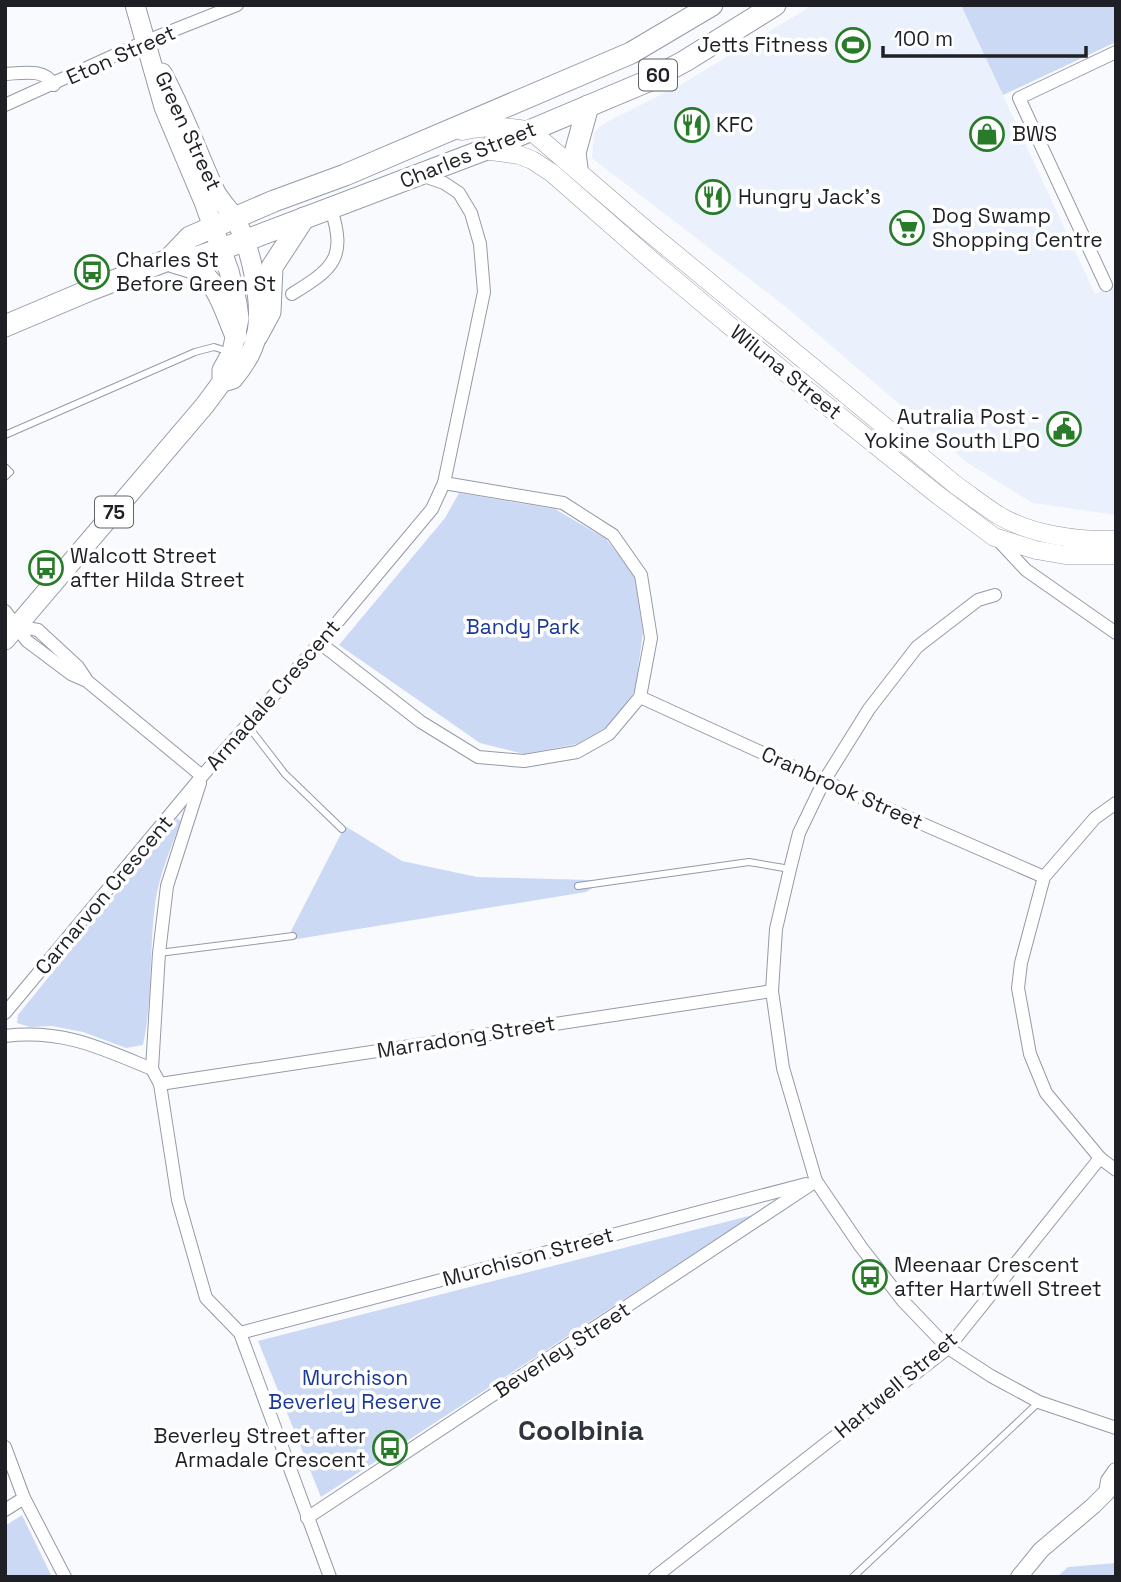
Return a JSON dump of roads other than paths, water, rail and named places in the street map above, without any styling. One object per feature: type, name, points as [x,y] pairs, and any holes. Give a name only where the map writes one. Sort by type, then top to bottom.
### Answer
[{"type":"highway","name":"Charles Street","points":[[168,260],[190,237],[631,53],[712,5]]},
{"type":"highway","name":"Charles Street","points":[[5,326],[168,260],[198,257],[244,241],[531,131],[648,81],[775,5]]},
{"type":"highway","points":[[577,168],[575,153],[588,106]]},
{"type":"highway","points":[[168,260],[196,270],[206,278],[214,287],[242,341],[270,312],[272,267],[304,218]]},
{"type":"main road","name":"Green Street","points":[[135,5],[164,107],[213,227]]},
{"type":"main road","name":"Green Street","points":[[144,42],[177,101],[217,194],[234,218]]},
{"type":"main road","points":[[431,138],[482,127],[512,126],[531,131]]},
{"type":"main road","name":"Wiluna Street","points":[[531,131],[645,229],[957,486],[999,516],[1030,529],[1090,540],[1116,540]]},
{"type":"main road","name":"Wiluna Street","points":[[484,150],[519,155],[541,166],[910,473],[994,537]]},
{"type":"main road","name":"75","points":[[222,383],[222,370],[242,341],[258,298],[244,241],[234,218]]},
{"type":"main road","name":"75","points":[[9,625],[222,383],[233,379],[239,372],[242,341],[237,303],[213,227]]},
{"type":"main road","points":[[698,299],[711,283]]},
{"type":"main road","points":[[994,537],[1036,550],[1065,555],[1116,555]]},
{"type":"street","name":"Eton Street","points":[[5,105],[144,42],[237,5]]},
{"type":"street","points":[[1106,285],[1019,98],[1116,52]]},
{"type":"street","points":[[5,74],[44,74],[54,85]]},
{"type":"street","name":"Armadale Crescent","points":[[152,1069],[159,953],[167,886],[202,776],[320,643],[432,509],[444,483],[484,292],[480,244],[471,213],[458,192],[420,175]]},
{"type":"street","points":[[292,293],[318,278],[335,259],[339,241],[331,209]]},
{"type":"street","points":[[320,643],[421,722],[478,757],[524,761],[577,752],[609,734],[640,697],[651,638],[641,575],[613,535],[564,503],[444,483]]},
{"type":"street","name":"Wiluna Street","points":[[994,537],[1026,570],[1116,633]]},
{"type":"street","points":[[995,595],[978,600],[917,648],[869,709],[824,781],[799,833],[776,929],[772,990],[783,1068],[817,1181],[861,1247],[903,1301],[948,1348],[991,1376],[1039,1402],[1116,1428]]},
{"type":"street","points":[[9,625],[38,630],[78,667],[87,681],[202,776]]},
{"type":"street","name":"Cranbrook Street","points":[[640,697],[1044,877]]},
{"type":"street","name":"Carnarvon Crescent","points":[[5,1013],[202,776]]},
{"type":"street","points":[[1116,803],[1095,818],[1044,877],[1021,963],[1018,988],[1030,1054],[1046,1093],[1100,1158],[1116,1170]]},
{"type":"street","name":"Marradong Street","points":[[160,1084],[772,990]]},
{"type":"street","points":[[5,1036],[63,1036],[105,1048],[152,1069],[160,1084],[178,1200],[206,1298],[240,1333],[330,1577]]},
{"type":"street","name":"Hartwell Street","points":[[655,1577],[948,1348],[1100,1158]]},
{"type":"street","name":"Murchison Street","points":[[240,1333],[817,1181]]},
{"type":"street","name":"Beverley Street","points":[[307,1518],[817,1181]]},
{"type":"street","points":[[5,1447],[24,1498],[65,1577]]},
{"type":"street","points":[[1019,1577],[1041,1550],[1111,1490],[1109,1481],[1116,1471]]},
{"type":"street","points":[[5,1510],[24,1498]]},
{"type":"lane","points":[[5,435],[195,352],[242,341]]},
{"type":"lane","points":[[5,467],[10,472],[5,477]]},
{"type":"lane","points":[[247,724],[285,774],[342,829]]},
{"type":"lane","points":[[578,886],[749,862],[790,869]]},
{"type":"lane","points":[[159,953],[293,936]]},
{"type":"lane","points":[[853,1577],[1039,1402]]},
{"type":"place","name":"Jetts Fitness","points":[[853,45]]},
{"type":"place","name":"KFC","points":[[692,125]]},
{"type":"place","name":"BWS","points":[[987,134]]},
{"type":"place","name":"Hungry Jack's","points":[[713,197]]},
{"type":"place","name":"Dog Swamp Shopping Centre","points":[[907,228]]},
{"type":"place","name":"Charles St Before Green St","points":[[92,272]]},
{"type":"place","name":"Autralia Post - Yokine South LPO","points":[[1064,429]]},
{"type":"place","name":"Walcott Street after Hilda Street","points":[[46,568]]},
{"type":"place","name":"Meenaar Crescent after Hartwell Street","points":[[870,1277]]},
{"type":"place","name":"Beverley Street after Armadale Crescent","points":[[390,1448]]},
{"type":"district","name":"Coolbinia","points":[[581,1430]]},
{"type":"park label","name":"Bandy Park","points":[[523,627]]},
{"type":"park label","name":"Murchison Beverley Reserve","points":[[355,1390]]}]
